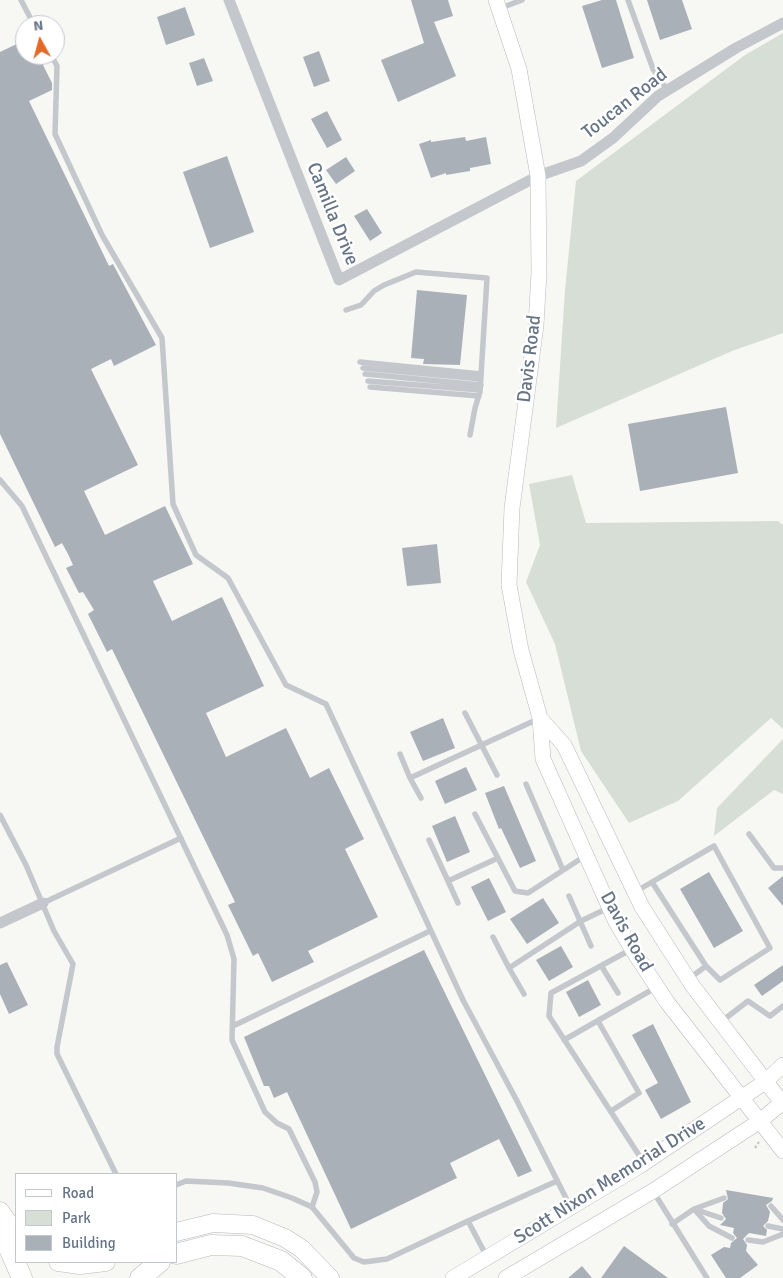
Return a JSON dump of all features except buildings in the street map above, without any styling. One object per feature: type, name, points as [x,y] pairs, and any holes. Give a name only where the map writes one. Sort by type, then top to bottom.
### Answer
[{"type":"highway","points":[[0,1228],[15,1262]]},
{"type":"highway","points":[[178,1254],[211,1246],[242,1246],[282,1261],[302,1278]]},
{"type":"highway","points":[[15,1263],[22,1278]]},
{"type":"highway","points":[[140,1278],[159,1263]]},
{"type":"main road","name":"Davis Road","points":[[498,5],[519,69],[538,176],[539,274],[536,324],[513,499],[509,585],[521,650],[540,718],[543,759],[610,908],[632,948],[657,986],[740,1099],[783,1151]]},
{"type":"main road","name":"Davis Road","points":[[540,718],[564,745],[642,907],[688,979],[765,1082],[783,1103]]},
{"type":"main road","name":"Scott Nixon Memorial Drive","points":[[453,1278],[644,1163],[765,1082],[783,1065]]},
{"type":"main road","name":"Scott Nixon Memorial Drive","points":[[506,1278],[653,1191],[760,1121],[783,1103]]},
{"type":"main road","points":[[0,1210],[15,1232]]},
{"type":"main road","points":[[178,1232],[213,1223],[253,1225],[285,1238],[302,1249],[330,1278]]},
{"type":"main road","points":[[65,1263],[80,1265],[97,1263]]},
{"type":"street","name":"Camilla Drive","points":[[230,5],[339,280],[538,176]]},
{"type":"street","name":"Toucan Road","points":[[538,176],[581,161],[613,138],[658,96],[736,48],[783,23]]},
{"type":"street","points":[[0,922],[44,903]]},
{"type":"lane","points":[[20,0],[28,15]]},
{"type":"lane","points":[[498,5],[522,0]]},
{"type":"lane","points":[[628,0],[653,69],[668,90]]},
{"type":"lane","points":[[56,65],[54,134],[102,235],[162,338],[173,504],[196,555],[228,578],[286,685],[326,704],[463,1000],[570,1207]]},
{"type":"lane","points":[[346,310],[362,305],[374,291],[384,285],[416,272],[487,278],[480,385],[470,435]]},
{"type":"lane","points":[[360,362],[480,385]]},
{"type":"lane","points":[[364,371],[480,385]]},
{"type":"lane","points":[[369,384],[480,385]]},
{"type":"lane","points":[[0,480],[22,506],[227,935],[234,959],[232,1040],[265,1112],[277,1123],[289,1129],[315,1182],[317,1192],[312,1207]]},
{"type":"lane","points":[[465,713],[497,775]]},
{"type":"lane","points":[[410,778],[540,718]]},
{"type":"lane","points":[[400,754],[421,798]]},
{"type":"lane","points":[[526,784],[563,870]]},
{"type":"lane","points":[[475,814],[515,891],[528,893],[587,855]]},
{"type":"lane","points":[[0,815],[44,903],[54,931],[73,964],[57,1054],[116,1173]]},
{"type":"lane","points":[[749,834],[774,868],[783,868]]},
{"type":"lane","points":[[44,903],[181,838]]},
{"type":"lane","points":[[429,840],[458,903]]},
{"type":"lane","points":[[635,892],[652,882],[714,846],[770,948],[720,980],[706,966],[652,882]]},
{"type":"lane","points":[[448,881],[498,858]]},
{"type":"lane","points":[[569,896],[591,946]]},
{"type":"lane","points":[[509,968],[581,920],[610,908]]},
{"type":"lane","points":[[233,1026],[430,931]]},
{"type":"lane","points":[[492,937],[524,994]]},
{"type":"lane","points":[[632,948],[602,967],[551,993],[549,1016],[644,1163]]},
{"type":"lane","points":[[688,979],[706,966]]},
{"type":"lane","points":[[602,967],[618,993]]},
{"type":"lane","points":[[564,1040],[657,986]]},
{"type":"lane","points":[[720,1022],[748,1001],[770,1016],[783,1006]]},
{"type":"lane","points":[[598,1021],[639,1093],[611,1112]]},
{"type":"lane","points":[[178,1184],[186,1181],[210,1182],[263,1188],[312,1207],[354,1258],[364,1262],[387,1260],[557,1181]]},
{"type":"lane","points":[[653,1191],[706,1278]]},
{"type":"lane","points":[[672,1224],[694,1209],[724,1198]]},
{"type":"lane","points":[[771,1206],[783,1220]]},
{"type":"lane","points":[[694,1209],[721,1218]]},
{"type":"lane","points":[[694,1209],[709,1226],[732,1238]]},
{"type":"lane","points":[[468,1221],[487,1257]]},
{"type":"lane","points":[[768,1226],[783,1228]]},
{"type":"lane","points":[[748,1240],[764,1242],[783,1234]]},
{"type":"path","points":[[755,1148],[763,1139]]},
{"type":"green space","points":[[783,33],[783,333],[732,351],[556,428],[565,290],[576,181],[745,55]]},
{"type":"green space","points":[[572,475],[586,523],[778,521],[783,525],[783,729],[771,718],[678,801],[629,823],[581,751],[555,644],[526,582],[540,545],[529,484]]},
{"type":"green space","points":[[783,739],[783,794],[774,790],[714,836],[717,808]]}]
